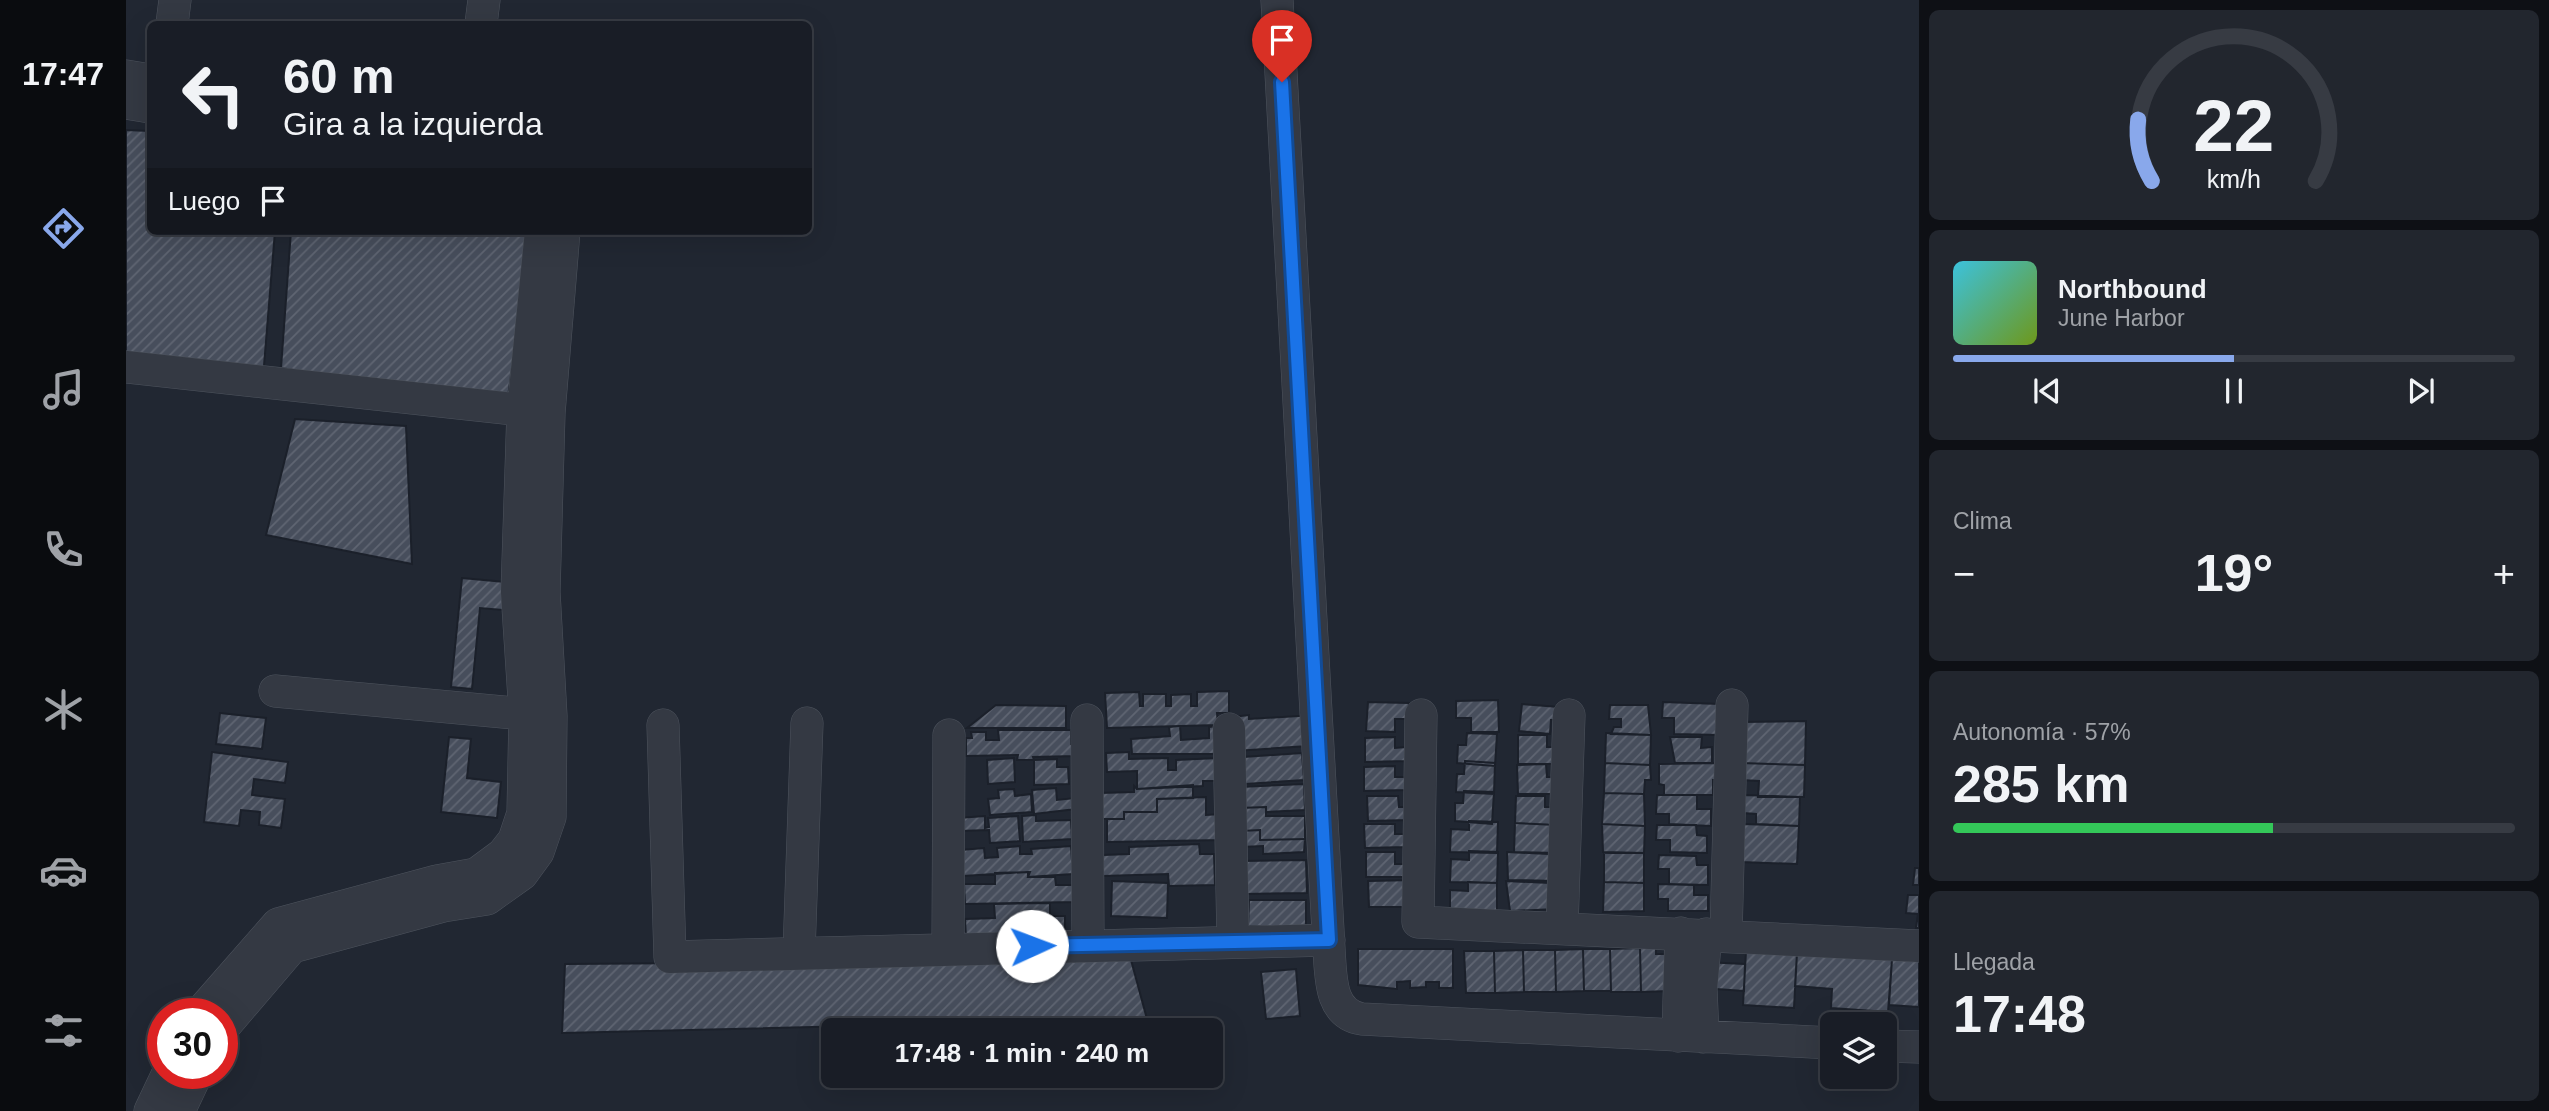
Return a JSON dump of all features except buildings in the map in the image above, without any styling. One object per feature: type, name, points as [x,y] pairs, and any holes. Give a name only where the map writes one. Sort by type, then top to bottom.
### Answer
[{"type":"street","points":[[172,21],[175,0]]},
{"type":"street","points":[[481,21],[484,0]]},
{"type":"street","points":[[1277,0],[1329,940],[1336,1002],[1353,1018],[1820,1042]]},
{"type":"street","points":[[126,76],[147,80]]},
{"type":"street","points":[[126,103],[147,106]]},
{"type":"street","points":[[536,411],[541,235]]},
{"type":"street","points":[[238,1010],[292,947],[443,906],[487,899],[522,874],[538,852],[550,817],[538,715],[517,592],[536,411],[563,235]]},
{"type":"street","points":[[126,368],[536,411]]},
{"type":"street","points":[[275,691],[538,715]]},
{"type":"street","points":[[1691,1037],[1700,989],[1704,934],[1732,705]]},
{"type":"street","points":[[213,998],[278,924],[437,881],[476,874],[503,854],[514,840],[523,813],[538,715]]},
{"type":"street","points":[[1421,715],[1418,922],[1919,946]]},
{"type":"street","points":[[1562,927],[1569,715]]},
{"type":"street","points":[[1087,720],[1088,945]]},
{"type":"street","points":[[799,953],[807,723]]},
{"type":"street","points":[[663,724],[670,957],[1329,940]]},
{"type":"street","points":[[1229,729],[1233,941]]},
{"type":"street","points":[[948,949],[949,735]]},
{"type":"street","points":[[1897,1046],[1919,1047]]},
{"type":"street","points":[[150,1111],[160,1089]]},
{"type":"street","points":[[179,1111],[189,1089]]},
{"type":"route","points":[[1032,946],[1329,940],[1282,82]]}]
